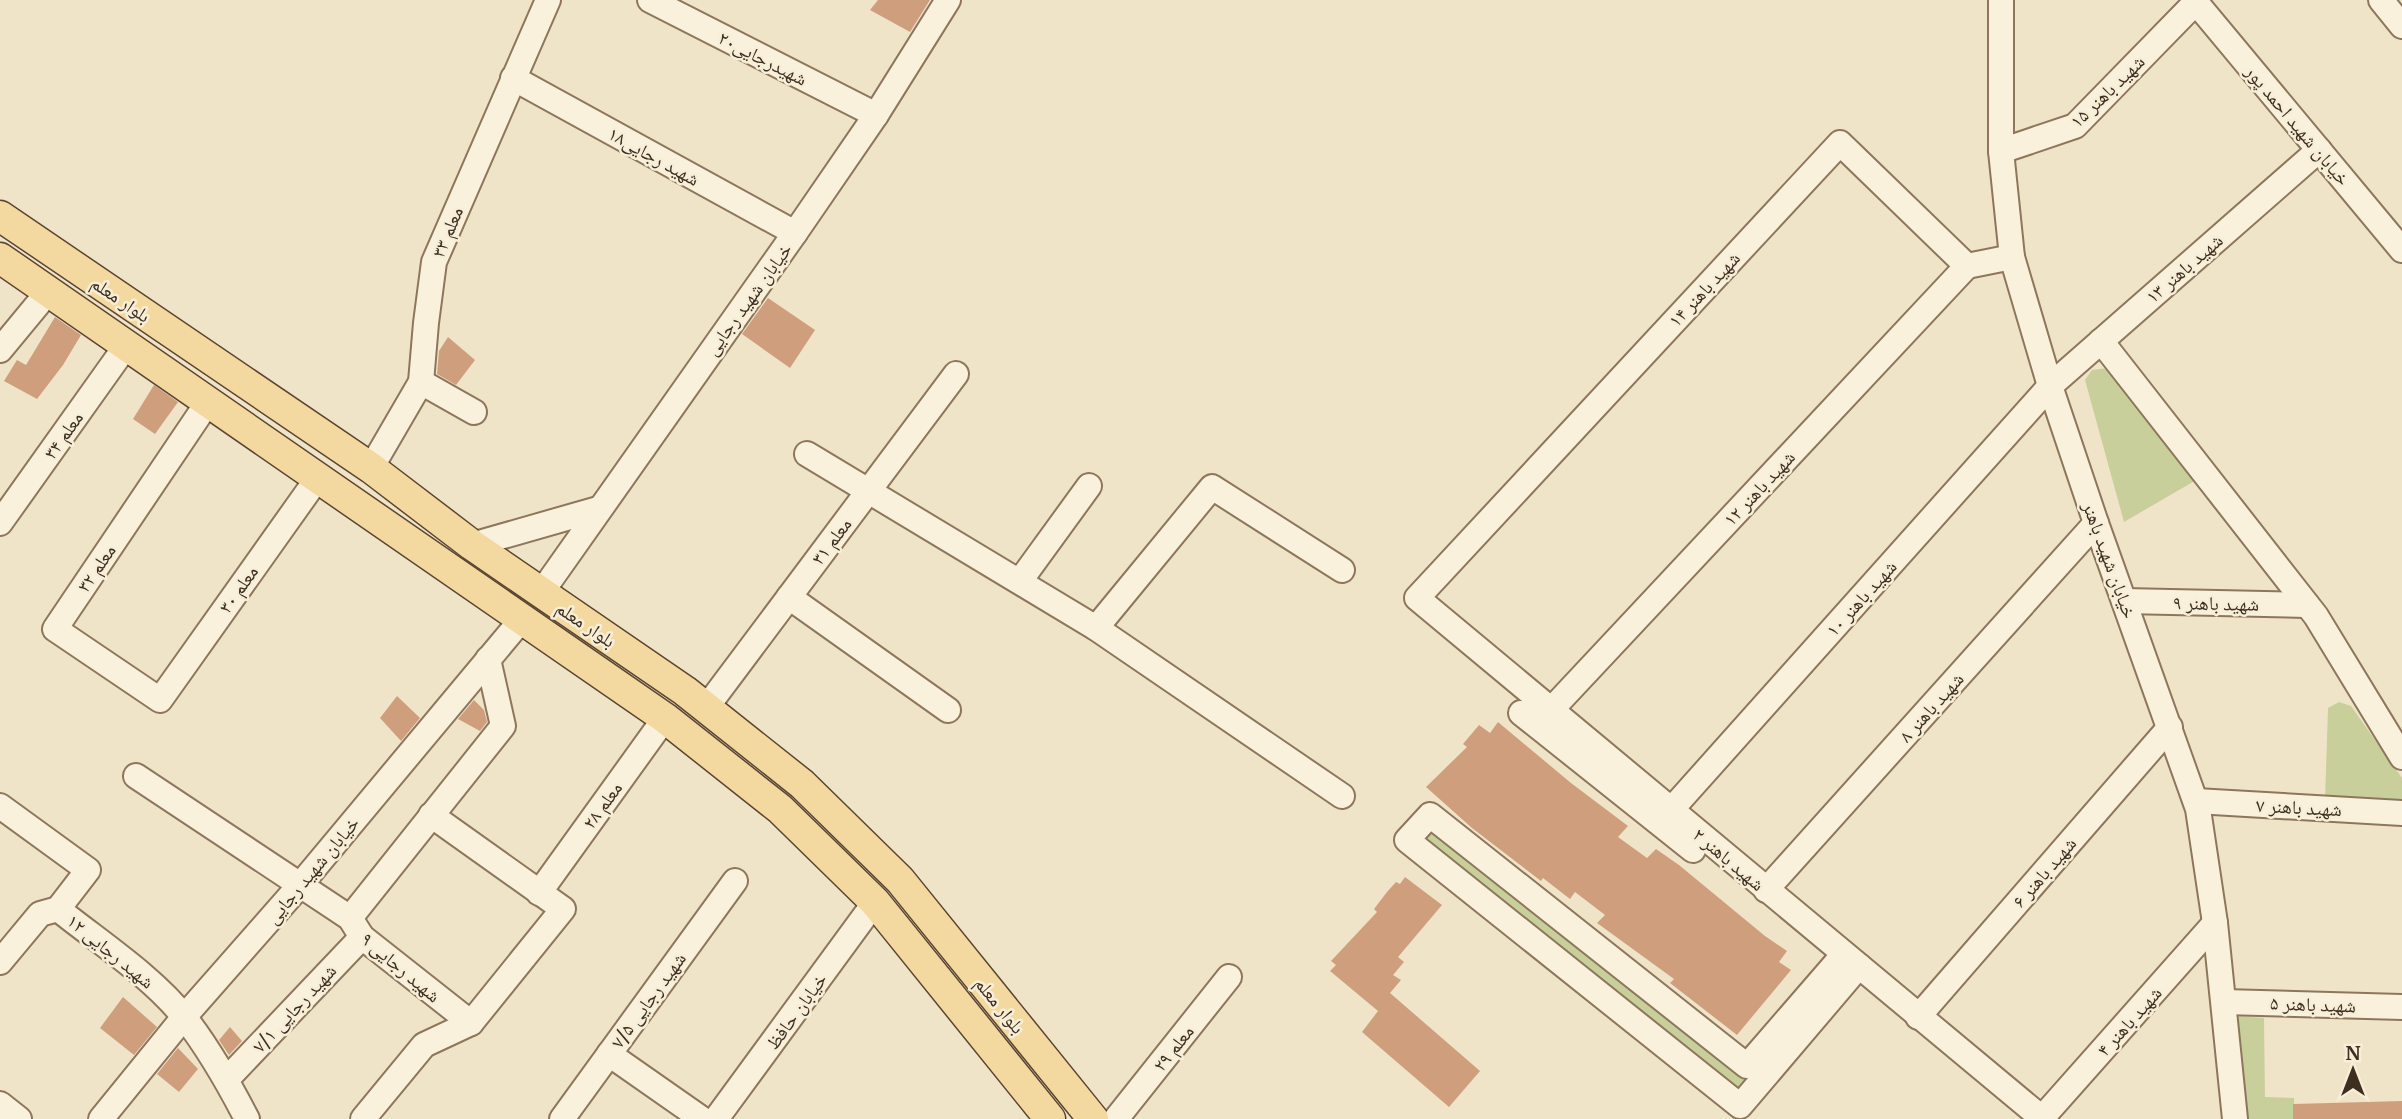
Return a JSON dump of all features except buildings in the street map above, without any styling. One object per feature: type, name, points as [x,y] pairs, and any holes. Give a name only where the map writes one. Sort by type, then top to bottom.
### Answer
[{"type":"main road","name":"بلوار معلم","points":[[0,216],[371,468],[472,545],[706,708],[802,784],[900,880],[1093,1119]]},
{"type":"main road","name":"بلوار معلم","points":[[0,258],[665,718],[780,809],[875,902],[1050,1119]]},
{"type":"main road","points":[[522,619],[541,593]]},
{"type":"street","name":"معلم ۳۳","points":[[371,468],[421,383],[434,262],[548,0]]},
{"type":"street","name":"شهیدرجایی۲۰","points":[[650,0],[876,116]]},
{"type":"street","name":"خیابان شهید رجایی","points":[[541,593],[876,116],[948,0]]},
{"type":"street","name":"خیابان شهید باهنر","points":[[2001,0],[2001,151],[2012,257],[2050,386],[2096,523],[2196,801],[2216,923],[2235,1119]]},
{"type":"street","points":[[2381,0],[2402,26]]},
{"type":"street","name":"شهید باهنر ۱۵","points":[[2001,151],[2076,126],[2195,1]]},
{"type":"street","name":"خیابان شهید احمد پور","points":[[2195,1],[2402,250]]},
{"type":"street","name":"شهید رجایی۱۸","points":[[513,78],[795,233]]},
{"type":"street","name":"شهید باهنر ۱۴","points":[[1417,598],[1840,143],[1967,266]]},
{"type":"street","name":"شهید باهنر ۱۳","points":[[2050,386],[2319,150]]},
{"type":"street","points":[[1967,266],[2012,257]]},
{"type":"street","name":"شهید باهنر ۱۲","points":[[1551,710],[1967,266]]},
{"type":"street","points":[[0,350],[48,292]]},
{"type":"street","points":[[2102,341],[2307,605],[2402,757]]},
{"type":"street","name":"معلم ۳۴","points":[[0,523],[127,346]]},
{"type":"street","name":"معلم ۳۱","points":[[706,708],[956,374]]},
{"type":"street","points":[[421,383],[474,412]]},
{"type":"street","name":"شهید باهنر ۱۰","points":[[1671,810],[2050,386]]},
{"type":"street","name":"معلم ۳۲","points":[[160,699],[55,629],[208,402]]},
{"type":"street","points":[[807,454],[1096,628],[1342,796]]},
{"type":"street","name":"معلم ۳۰","points":[[160,699],[317,479]]},
{"type":"street","points":[[1020,581],[1089,486]]},
{"type":"street","points":[[1096,628],[1212,487],[1342,570]]},
{"type":"street","points":[[472,545],[598,509]]},
{"type":"street","name":"شهید باهنر ۸","points":[[1766,890],[2096,523]]},
{"type":"street","points":[[789,597],[948,710]]},
{"type":"street","name":"شهید باهنر ۲","points":[[1417,598],[1766,890],[1846,961],[2042,1119]]},
{"type":"street","name":"شهید باهنر ۹","points":[[2124,601],[2307,605]]},
{"type":"street","name":"خیابان شهید رجایی","points":[[101,1119],[184,1017],[301,884],[522,619]]},
{"type":"street","name":"شهید رجایی ۷/۱","points":[[227,1079],[356,927],[432,815],[503,726],[488,659]]},
{"type":"street","points":[[1521,713],[1846,961],[1755,1072],[1740,1106],[1407,841],[1430,816],[1755,1072]]},
{"type":"street","name":"معلم ۲۸","points":[[539,892],[665,718]]},
{"type":"street","name":"شهید باهنر ۶","points":[[1918,1017],[2170,727]]},
{"type":"street","name":"شهید رجایی ۹","points":[[136,776],[301,884],[471,1023]]},
{"type":"street","name":"شهید باهنر ۷","points":[[2196,801],[2402,813]]},
{"type":"street","name":"شهید رجایی ۱۲","points":[[0,806],[88,870],[58,909],[157,989],[184,1017],[227,1079],[247,1119]]},
{"type":"street","points":[[363,1119],[424,1045],[471,1023],[563,909],[432,815]]},
{"type":"street","name":"شهید رجایی ۷/۵","points":[[562,1119],[735,881]]},
{"type":"street","name":"خیابان حافظ","points":[[716,1119],[875,902]]},
{"type":"street","points":[[0,962],[40,914],[58,909]]},
{"type":"street","name":"شهید باهنر ۴","points":[[2042,1119],[2216,923]]},
{"type":"street","name":"معلم ۲۹","points":[[1116,1119],[1229,977]]},
{"type":"street","name":"شهید باهنر ۵","points":[[2224,1002],[2402,1007]]},
{"type":"street","points":[[609,1054],[702,1119]]},
{"type":"street","points":[[0,1104],[19,1119]]},
{"type":"green space","points":[[2108,368],[2198,479],[2124,522],[2085,380],[2092,370]]},
{"type":"green space","points":[[2339,702],[2351,706],[2402,778],[2402,804],[2325,800],[2328,708]]},
{"type":"green space","points":[[1431,819],[1760,1079],[1739,1102],[1411,840]]},
{"type":"green space","points":[[2238,1016],[2264,1018],[2265,1097],[2294,1098],[2294,1119],[2245,1119]]}]
